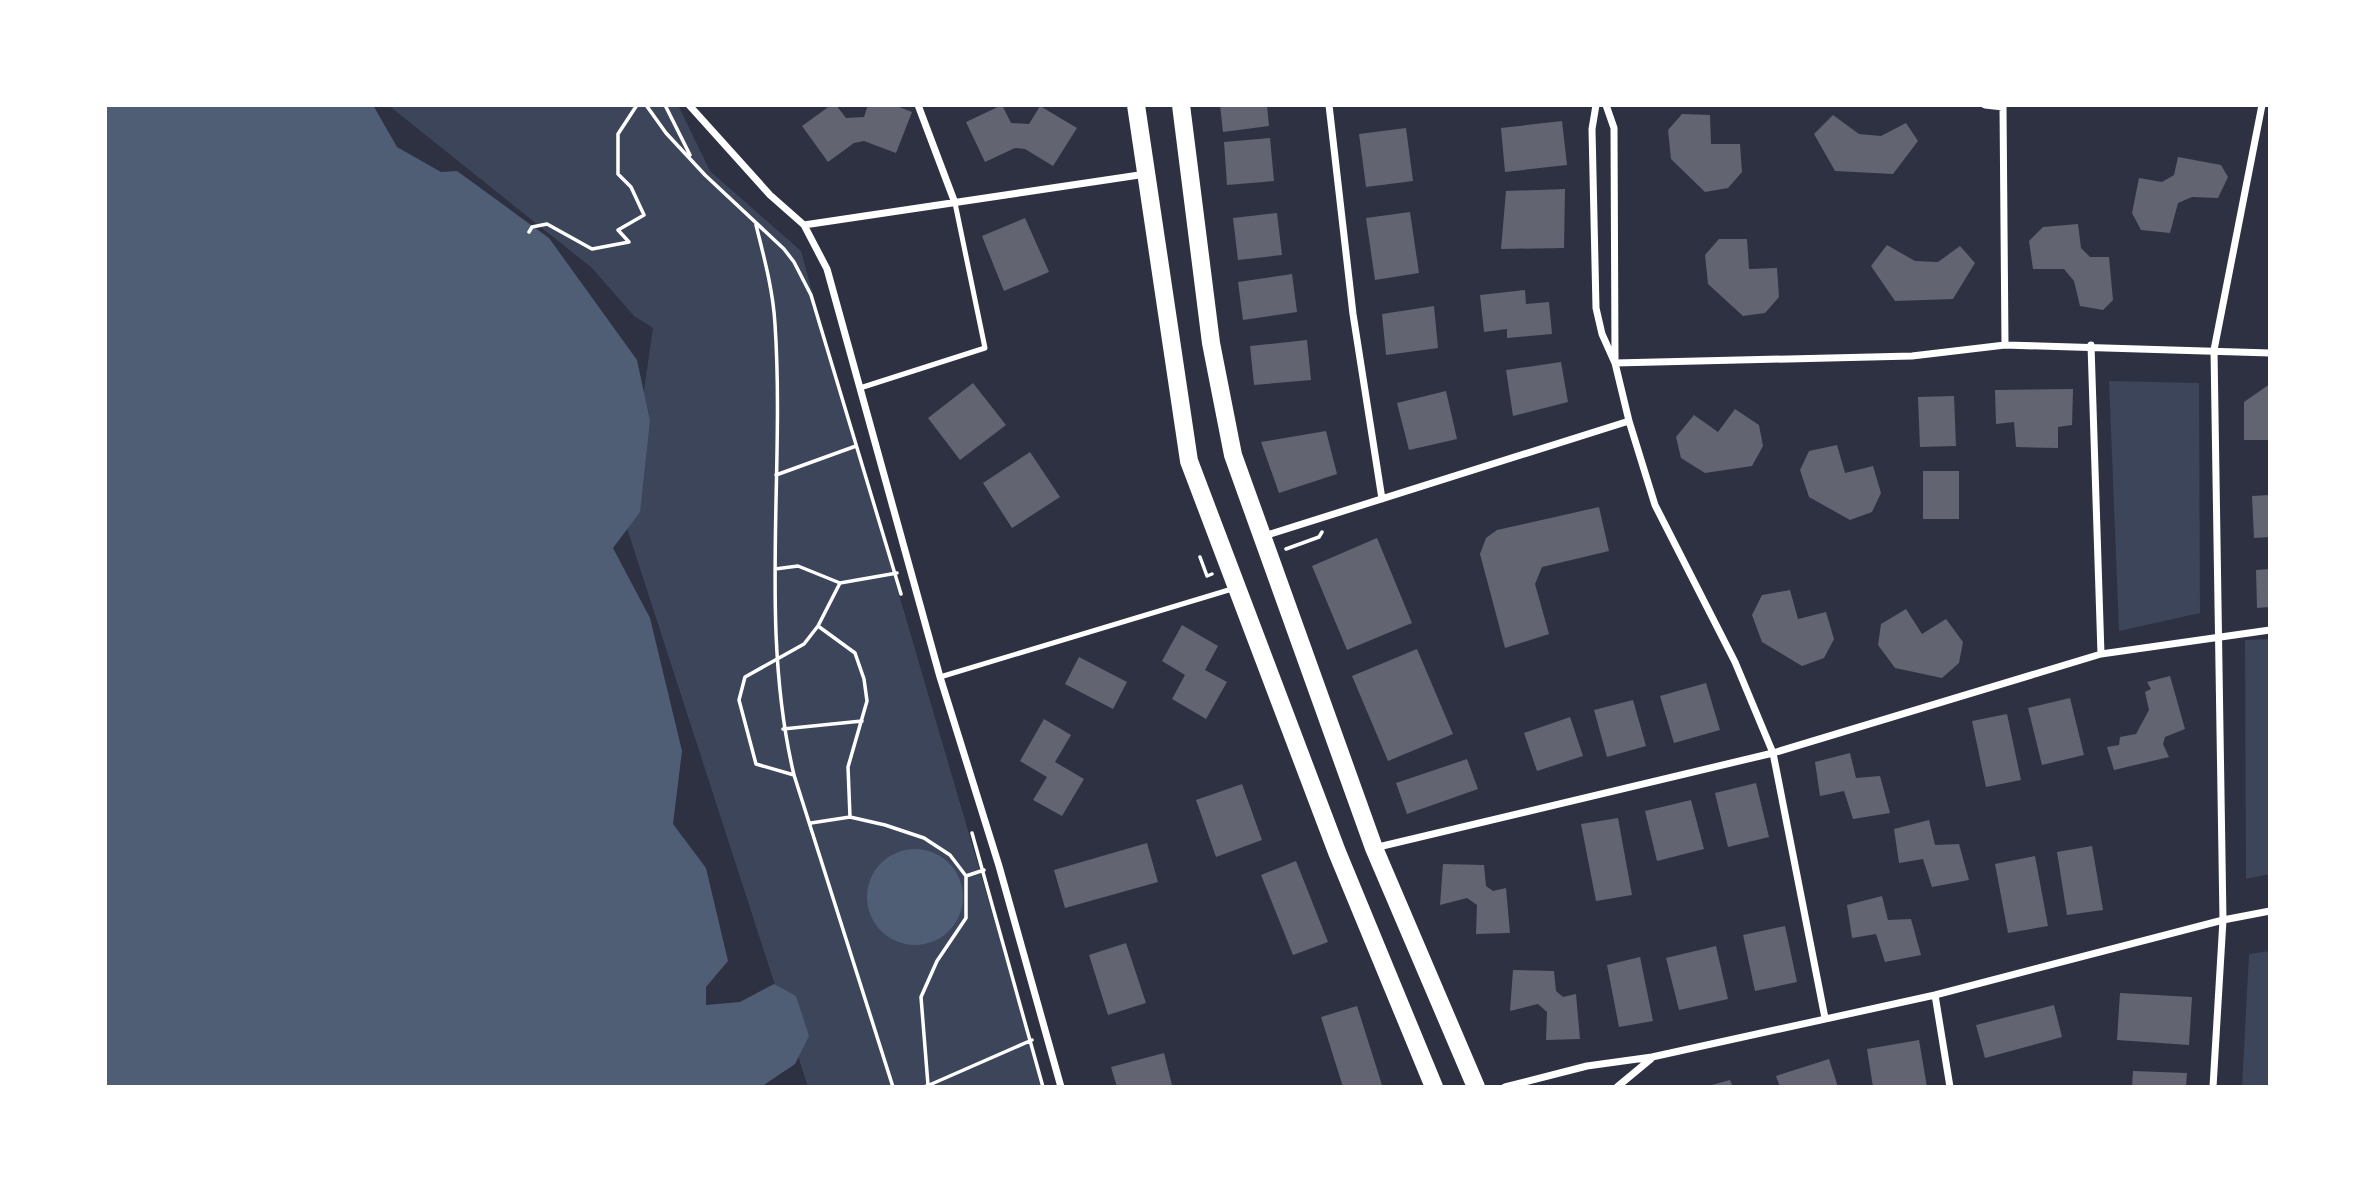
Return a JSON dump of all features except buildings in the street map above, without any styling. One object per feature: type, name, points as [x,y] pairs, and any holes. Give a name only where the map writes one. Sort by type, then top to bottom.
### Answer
[{"type":"main road","points":[[1136,105],[1189,461],[1337,852],[1434,1087]]},
{"type":"main road","points":[[1181,105],[1211,343],[1233,454],[1260,537],[1374,848],[1476,1087]]},
{"type":"street","points":[[689,105],[770,195],[804,225],[827,270],[940,677],[999,866],[1061,1087]]},
{"type":"street","points":[[918,105],[955,203]]},
{"type":"street","points":[[1329,105],[1353,314],[1382,499]]},
{"type":"street","points":[[1596,105],[1592,129],[1596,308],[1615,363],[1629,421],[1655,505],[1735,662],[1773,753],[1825,1018]]},
{"type":"street","points":[[1606,105],[1614,128],[1615,363]]},
{"type":"street","points":[[1985,105],[2003,106],[2005,345]]},
{"type":"street","points":[[2213,1087],[2223,920],[2214,350],[2262,105]]},
{"type":"street","points":[[804,225],[1146,174]]},
{"type":"street","points":[[1615,363],[1912,356],[2005,345],[2091,345],[2270,353]]},
{"type":"street","points":[[2091,345],[2101,654]]},
{"type":"street","points":[[1260,537],[1629,421]]},
{"type":"street","points":[[1374,848],[1773,753],[2101,654],[2270,629]]},
{"type":"street","points":[[1505,1087],[1587,1066],[1652,1058],[1935,995],[2223,920],[2270,911]]},
{"type":"street","points":[[1935,995],[1950,1087]]},
{"type":"street","points":[[1617,1087],[1652,1058]]},
{"type":"lane","points":[[860,388],[985,348],[955,203]]},
{"type":"lane","points":[[940,677],[1236,588]]},
{"type":"path","points":[[530,230],[547,224],[592,249],[629,242],[618,230],[645,215],[631,187],[618,174],[618,134],[637,105]]},
{"type":"path","points":[[646,105],[666,133],[794,262],[811,295],[902,599]]},
{"type":"path","points":[[665,105],[693,160]]},
{"type":"path","points":[[756,222],[769,276],[775,323],[775,569],[783,729],[794,775],[893,1087]]},
{"type":"path","points":[[776,475],[857,446]]},
{"type":"path","points":[[1297,545],[1319,537]]},
{"type":"path","points":[[1200,556],[1208,576]]},
{"type":"path","points":[[775,569],[798,566],[841,583],[910,569]]},
{"type":"path","points":[[794,775],[756,764],[739,700],[745,677],[804,644],[818,626],[841,583]]},
{"type":"path","points":[[818,626],[855,653],[867,701],[848,767],[850,817]]},
{"type":"path","points":[[783,729],[862,721]]},
{"type":"path","points":[[811,823],[850,817],[924,838],[950,855],[966,876],[966,918],[937,961],[921,997],[928,1085],[924,1087]]},
{"type":"path","points":[[969,822],[1043,1087]]},
{"type":"path","points":[[966,876],[999,866]]},
{"type":"path","points":[[924,1087],[1047,1035]]},
{"type":"path","points":[[1036,1087],[1041,1080]]},
{"type":"path","points":[[1041,1080],[1051,1087]]},
{"type":"shaded area","points":[[105,105],[373,105],[397,147],[441,172],[457,171],[549,238],[637,360],[650,421],[640,512],[613,548],[650,618],[682,751],[673,824],[706,868],[728,961],[706,987],[706,1005],[740,1002],[774,984],[796,996],[809,1036],[795,1064],[761,1087],[105,1087]]},
{"type":"shaded area","points":[[388,105],[678,105],[710,171],[801,251],[1043,1087],[808,1087],[625,522],[653,328],[634,316],[592,268]]},
{"type":"shaded area","points":[[2109,381],[2199,383],[2200,613],[2119,631]]},
{"type":"shaded area","points":[[2270,639],[2270,874],[2246,879],[2245,640]]},
{"type":"shaded area","points":[[915,849],[933,853],[949,863],[959,879],[963,897],[959,915],[949,931],[933,941],[915,945],[897,941],[881,931],[871,915],[867,897],[871,879],[881,863],[897,853]]},
{"type":"shaded area","points":[[2270,951],[2270,1087],[2242,1087],[2249,954]]}]
